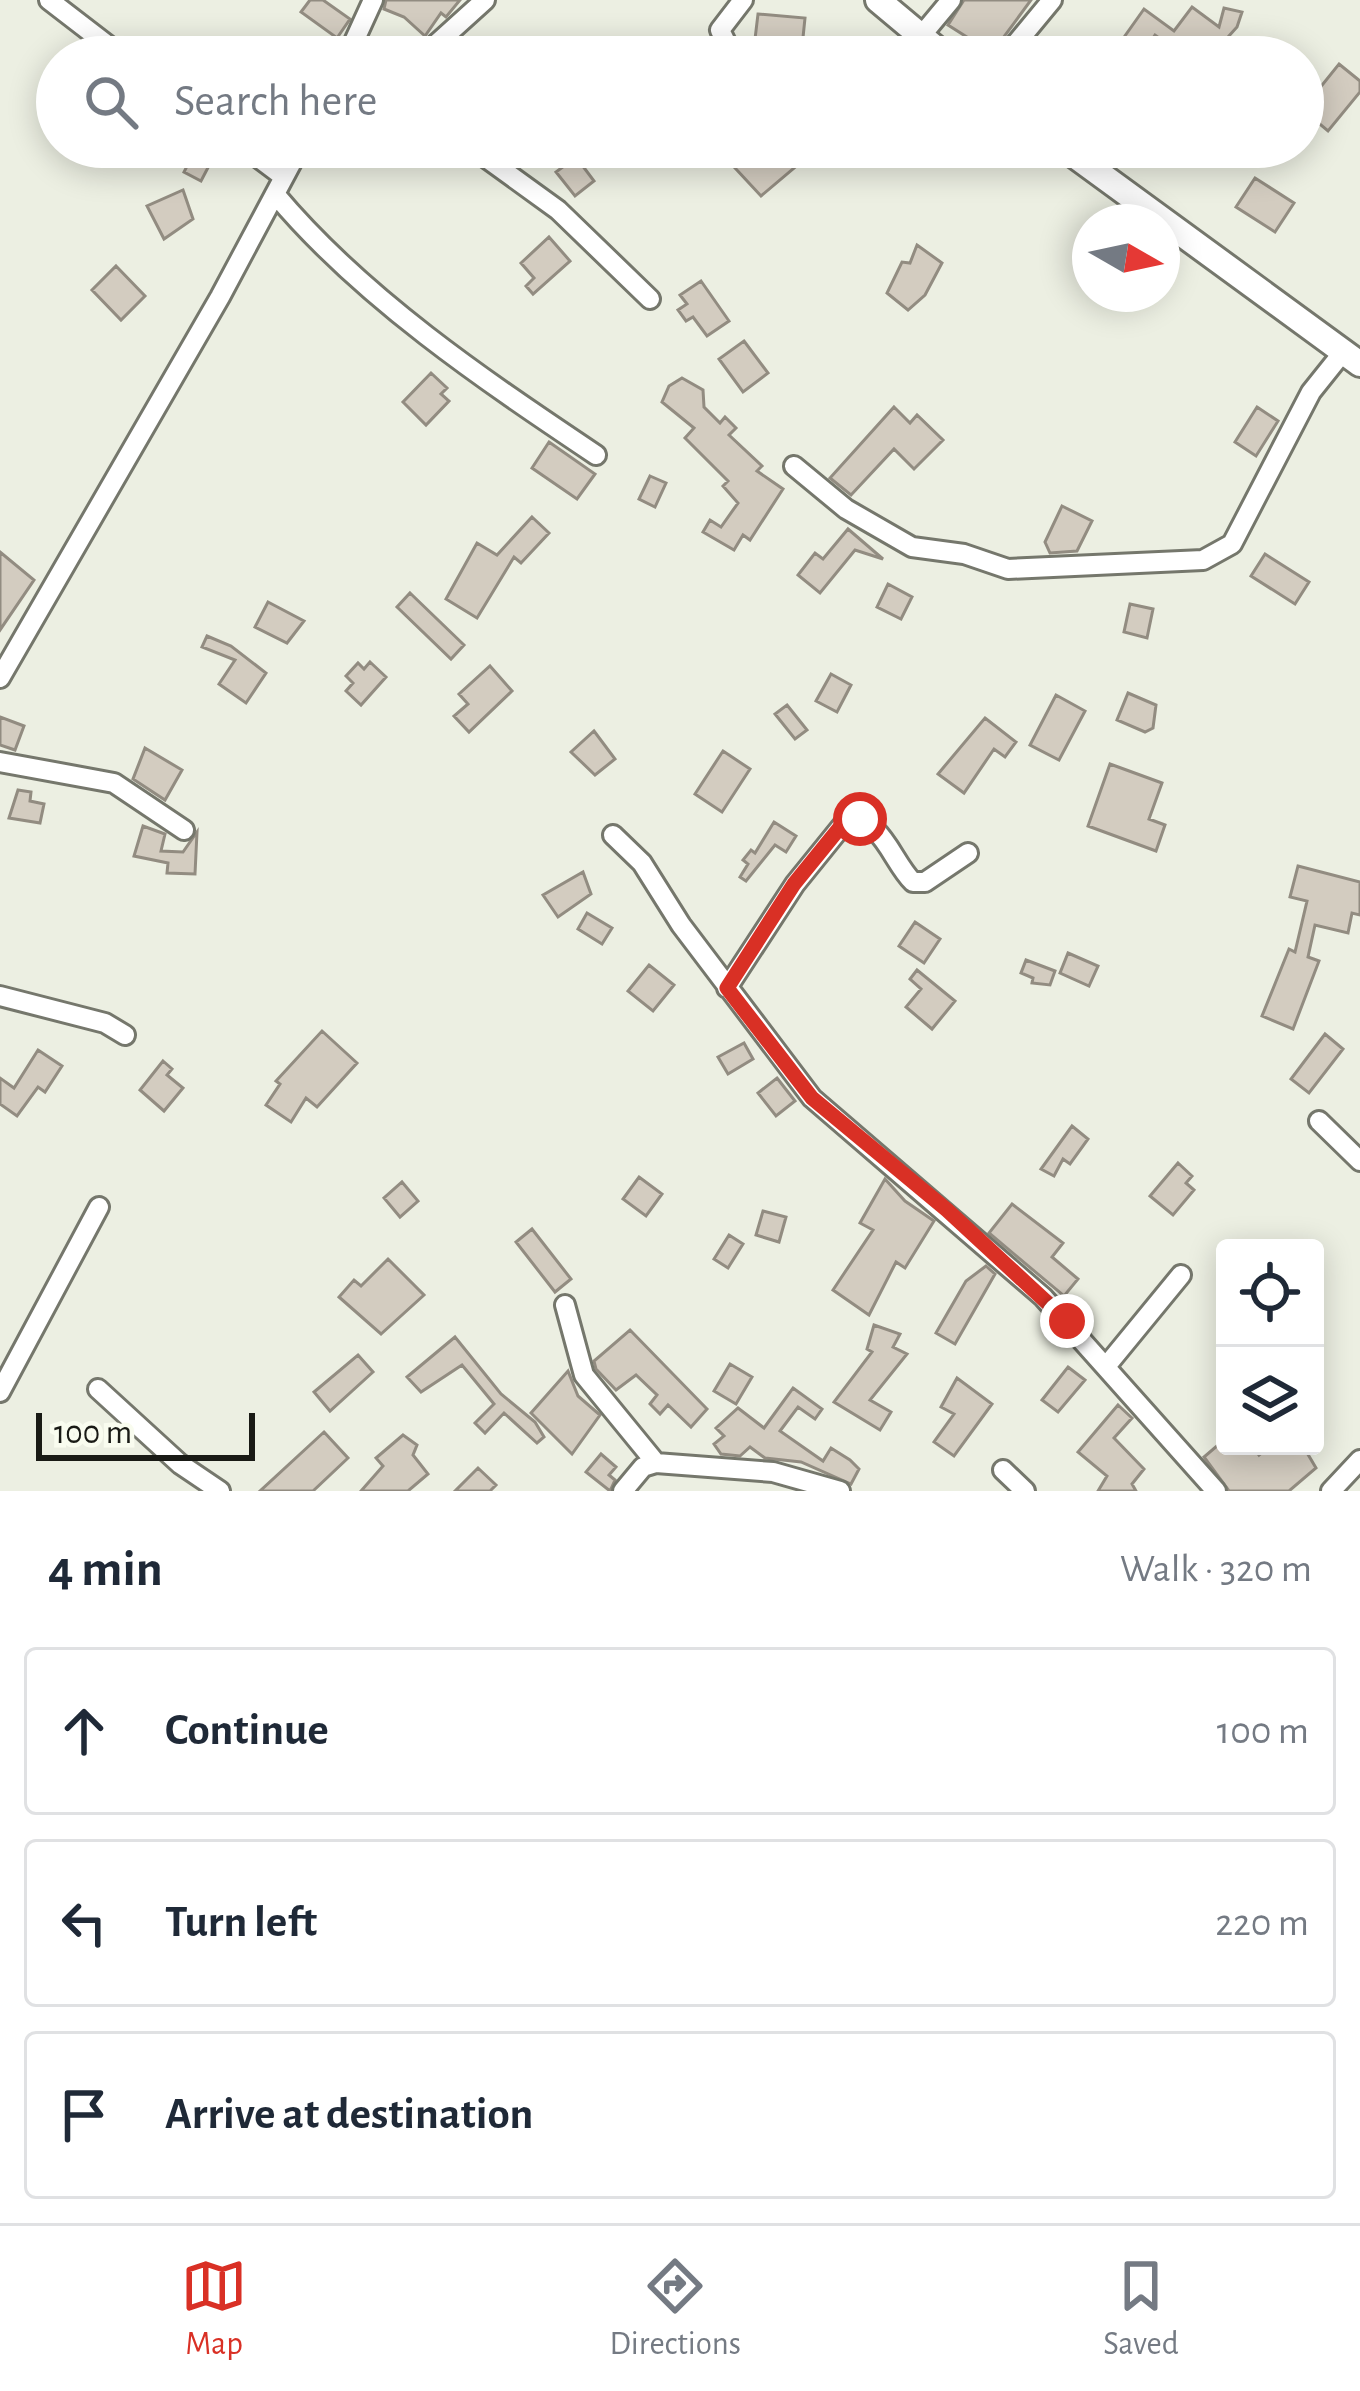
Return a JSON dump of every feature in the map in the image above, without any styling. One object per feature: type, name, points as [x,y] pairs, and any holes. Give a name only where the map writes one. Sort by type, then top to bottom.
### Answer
[{"type":"main road","points":[[878,0],[921,36]]},
{"type":"main road","points":[[1093,168],[1351,358]]},
{"type":"street","points":[[49,0],[95,36]]},
{"type":"street","points":[[357,36],[373,0]]},
{"type":"street","points":[[445,36],[485,0]]},
{"type":"street","points":[[723,36],[720,30],[743,0]]},
{"type":"street","points":[[921,36],[951,0]]},
{"type":"street","points":[[1022,36],[1052,0]]},
{"type":"street","points":[[264,168],[280,185],[304,228],[494,386],[596,455]]},
{"type":"street","points":[[0,678],[289,168]]},
{"type":"street","points":[[500,168],[558,210],[650,299]]},
{"type":"street","points":[[794,466],[846,508],[912,547],[964,554],[1008,569],[1143,559],[1203,560],[1232,544],[1311,392],[1351,358]]},
{"type":"street","points":[[0,762],[114,783],[184,830]]},
{"type":"street","points":[[727,988],[794,884],[846,820],[860,819],[873,827],[913,882],[925,882],[968,853]]},
{"type":"street","points":[[614,836],[642,863],[727,988],[812,1098],[995,1253],[1108,1364],[1216,1491]]},
{"type":"street","points":[[0,996],[40,1011],[105,1023],[125,1035]]},
{"type":"street","points":[[1319,1121],[1360,1161]]},
{"type":"street","points":[[0,1392],[99,1207]]},
{"type":"street","points":[[1108,1364],[1181,1275]]},
{"type":"street","points":[[565,1305],[584,1375],[656,1463]]},
{"type":"street","points":[[98,1389],[179,1464],[220,1491]]},
{"type":"street","points":[[1331,1491],[1360,1460]]},
{"type":"street","points":[[623,1491],[643,1467],[656,1463],[773,1472],[840,1491]]},
{"type":"street","points":[[1003,1471],[1025,1491]]},
{"type":"building","points":[[310,0],[323,0],[350,19],[334,36],[301,12]]},
{"type":"building","points":[[386,0],[460,0],[446,17],[441,13],[425,36],[404,17],[384,9]]},
{"type":"building","points":[[964,0],[1031,0],[1005,36],[965,36],[948,25]]},
{"type":"building","points":[[1192,7],[1219,27],[1224,8],[1242,12],[1229,36],[1125,36],[1144,9],[1174,31]]},
{"type":"building","points":[[758,14],[805,18],[803,36],[755,36]]},
{"type":"building","points":[[1339,64],[1360,81],[1360,92],[1328,131],[1324,128],[1324,83]]},
{"type":"building","points":[[186,168],[208,168],[201,181],[184,172]]},
{"type":"building","points":[[584,168],[594,181],[575,196],[556,172]]},
{"type":"building","points":[[735,168],[794,168],[761,196]]},
{"type":"building","points":[[1255,178],[1294,203],[1275,232],[1236,207]]},
{"type":"building","points":[[183,190],[193,219],[164,239],[147,206]]},
{"type":"building","points":[[549,237],[570,261],[533,294],[526,286],[534,278],[521,263]]},
{"type":"building","points":[[917,245],[942,263],[925,295],[908,310],[887,293],[902,262],[910,263]]},
{"type":"building","points":[[116,266],[145,296],[121,320],[92,290]]},
{"type":"building","points":[[701,281],[729,321],[707,336],[693,317],[686,321],[678,310],[687,304],[680,295]]},
{"type":"building","points":[[744,341],[768,373],[743,392],[719,359]]},
{"type":"building","points":[[431,373],[447,388],[441,394],[449,401],[426,425],[403,402]]},
{"type":"building","points":[[682,378],[703,390],[704,407],[720,423],[725,417],[736,428],[729,435],[762,466],[757,471],[783,489],[750,540],[743,535],[734,550],[703,532],[710,520],[721,527],[738,503],[723,486],[728,481],[685,438],[694,428],[662,402],[669,386]]},
{"type":"building","points":[[894,407],[910,423],[917,415],[943,440],[914,469],[894,449],[851,495],[830,478]]},
{"type":"building","points":[[1257,407],[1278,421],[1256,456],[1235,442]]},
{"type":"building","points":[[549,442],[595,474],[577,499],[532,468]]},
{"type":"building","points":[[650,476],[666,483],[655,507],[639,499]]},
{"type":"building","points":[[1062,506],[1092,521],[1077,551],[1050,553],[1045,542]]},
{"type":"building","points":[[532,517],[549,533],[521,563],[514,557],[477,618],[446,599],[477,543],[497,555]]},
{"type":"building","points":[[848,529],[883,559],[855,550],[820,593],[798,575],[815,553],[823,559]]},
{"type":"building","points":[[0,552],[34,580],[0,630]]},
{"type":"building","points":[[1265,554],[1309,582],[1295,604],[1251,576]]},
{"type":"building","points":[[888,584],[912,597],[901,619],[877,607]]},
{"type":"building","points":[[410,593],[464,645],[451,659],[397,607]]},
{"type":"building","points":[[268,602],[304,621],[287,643],[255,627]]},
{"type":"building","points":[[1130,604],[1153,609],[1147,638],[1124,632]]},
{"type":"building","points":[[207,636],[231,646],[266,673],[246,703],[219,684],[235,660],[202,647]]},
{"type":"building","points":[[370,662],[386,677],[361,705],[346,691],[353,683],[346,676],[358,663],[364,669]]},
{"type":"building","points":[[490,666],[512,691],[469,732],[454,716],[468,704],[459,694]]},
{"type":"building","points":[[831,674],[851,685],[837,712],[816,701]]},
{"type":"building","points":[[1128,693],[1156,705],[1153,728],[1145,732],[1117,720]]},
{"type":"building","points":[[1056,695],[1085,711],[1059,760],[1030,745]]},
{"type":"building","points":[[787,705],[807,730],[795,739],[775,714]]},
{"type":"building","points":[[0,717],[24,726],[15,750],[0,745]]},
{"type":"building","points":[[985,718],[1016,742],[1005,757],[994,749],[964,793],[938,774]]},
{"type":"building","points":[[594,731],[615,759],[595,775],[571,752]]},
{"type":"building","points":[[145,748],[182,770],[165,800],[133,779]]},
{"type":"building","points":[[723,751],[750,769],[722,812],[695,794]]},
{"type":"building","points":[[1110,764],[1162,783],[1149,819],[1165,825],[1156,851],[1088,826]]},
{"type":"building","points":[[18,790],[31,792],[30,801],[44,804],[40,823],[9,818]]},
{"type":"building","points":[[774,822],[796,836],[786,852],[775,845],[746,881],[740,877],[748,864],[743,860],[751,850],[755,853]]},
{"type":"building","points":[[143,826],[165,834],[161,851],[183,852],[197,832],[195,874],[167,873],[168,863],[134,856]]},
{"type":"building","points":[[1298,866],[1360,882],[1360,915],[1352,913],[1348,933],[1315,925],[1308,957],[1319,961],[1293,1029],[1262,1016],[1289,949],[1295,952],[1307,901],[1290,897]]},
{"type":"building","points":[[583,872],[591,894],[558,917],[543,895]]},
{"type":"building","points":[[587,913],[612,928],[602,944],[578,929]]},
{"type":"building","points":[[915,922],[940,939],[924,963],[899,946]]},
{"type":"building","points":[[1068,953],[1098,966],[1089,986],[1060,973]]},
{"type":"building","points":[[1026,960],[1055,971],[1050,985],[1032,983],[1033,978],[1021,973]]},
{"type":"building","points":[[649,965],[674,985],[653,1011],[628,991]]},
{"type":"building","points":[[917,970],[955,1001],[932,1029],[906,1007],[921,989],[910,979]]},
{"type":"building","points":[[322,1031],[357,1063],[317,1107],[306,1098],[291,1122],[266,1105],[280,1084],[276,1081]]},
{"type":"building","points":[[1325,1034],[1343,1049],[1309,1093],[1291,1079]]},
{"type":"building","points":[[744,1043],[753,1059],[728,1074],[718,1057]]},
{"type":"building","points":[[38,1050],[62,1066],[45,1092],[38,1087],[17,1116],[0,1104],[0,1078],[14,1088]]},
{"type":"building","points":[[163,1061],[172,1069],[167,1075],[183,1088],[164,1111],[140,1090]]},
{"type":"building","points":[[777,1078],[795,1101],[776,1116],[758,1093]]},
{"type":"building","points":[[1072,1126],[1088,1139],[1070,1164],[1063,1159],[1054,1176],[1041,1169]]},
{"type":"building","points":[[1178,1163],[1192,1176],[1186,1183],[1194,1190],[1173,1215],[1150,1196]]},
{"type":"building","points":[[639,1177],[662,1194],[646,1216],[623,1199]]},
{"type":"building","points":[[885,1179],[905,1201],[934,1221],[905,1268],[896,1262],[869,1315],[833,1290],[873,1230],[860,1223]]},
{"type":"building","points":[[402,1182],[418,1201],[400,1217],[384,1198]]},
{"type":"building","points":[[1012,1204],[1063,1243],[1052,1257],[1078,1279],[1064,1296],[989,1233]]},
{"type":"building","points":[[763,1211],[786,1217],[779,1242],[756,1235]]},
{"type":"building","points":[[532,1229],[571,1279],[555,1292],[516,1242]]},
{"type":"building","points":[[729,1235],[743,1244],[728,1268],[714,1259]]},
{"type":"building","points":[[388,1259],[424,1295],[381,1334],[339,1297],[354,1280],[361,1286]]},
{"type":"building","points":[[986,1266],[995,1274],[955,1344],[936,1333],[966,1281]]},
{"type":"building","points":[[874,1325],[900,1334],[893,1347],[907,1354],[870,1400],[891,1412],[880,1430],[834,1402],[872,1352],[867,1349]]},
{"type":"building","points":[[630,1330],[707,1409],[691,1427],[668,1405],[660,1414],[650,1404],[657,1395],[636,1375],[616,1390],[596,1369],[594,1361]]},
{"type":"building","points":[[455,1337],[501,1394],[535,1422],[544,1437],[537,1443],[504,1413],[485,1433],[475,1423],[494,1404],[462,1365],[421,1392],[407,1377]]},
{"type":"building","points":[[358,1355],[373,1372],[330,1411],[314,1392]]},
{"type":"building","points":[[730,1364],[752,1377],[736,1404],[714,1391]]},
{"type":"building","points":[[1068,1367],[1085,1380],[1058,1412],[1042,1400]]},
{"type":"building","points":[[568,1371],[578,1396],[600,1415],[572,1454],[531,1413]]},
{"type":"building","points":[[957,1378],[992,1404],[954,1456],[934,1442],[954,1414],[941,1407]]},
{"type":"building","points":[[793,1388],[822,1409],[815,1419],[798,1407],[780,1431],[823,1461],[831,1448],[850,1460],[859,1469],[851,1484],[801,1462],[765,1458],[750,1447],[740,1456],[721,1454],[714,1444],[724,1436],[716,1428],[738,1408],[764,1428]]},
{"type":"building","points":[[1118,1405],[1132,1418],[1114,1438],[1144,1469],[1132,1484],[1136,1491],[1098,1491],[1107,1476],[1078,1452]]},
{"type":"building","points":[[324,1432],[348,1458],[313,1491],[260,1491]]},
{"type":"building","points":[[403,1435],[417,1445],[413,1455],[428,1474],[408,1491],[361,1491],[383,1466],[376,1458]]},
{"type":"building","points":[[1216,1447],[1216,1455],[1308,1455],[1316,1468],[1289,1491],[1229,1491],[1204,1457]]},
{"type":"building","points":[[601,1454],[616,1467],[609,1475],[615,1480],[610,1491],[586,1472]]},
{"type":"building","points":[[478,1468],[496,1485],[490,1491],[455,1491]]},
{"type":"route","points":[[860,819],[846,820],[811,861],[727,988],[812,1098],[947,1210],[1067,1321]]}]
